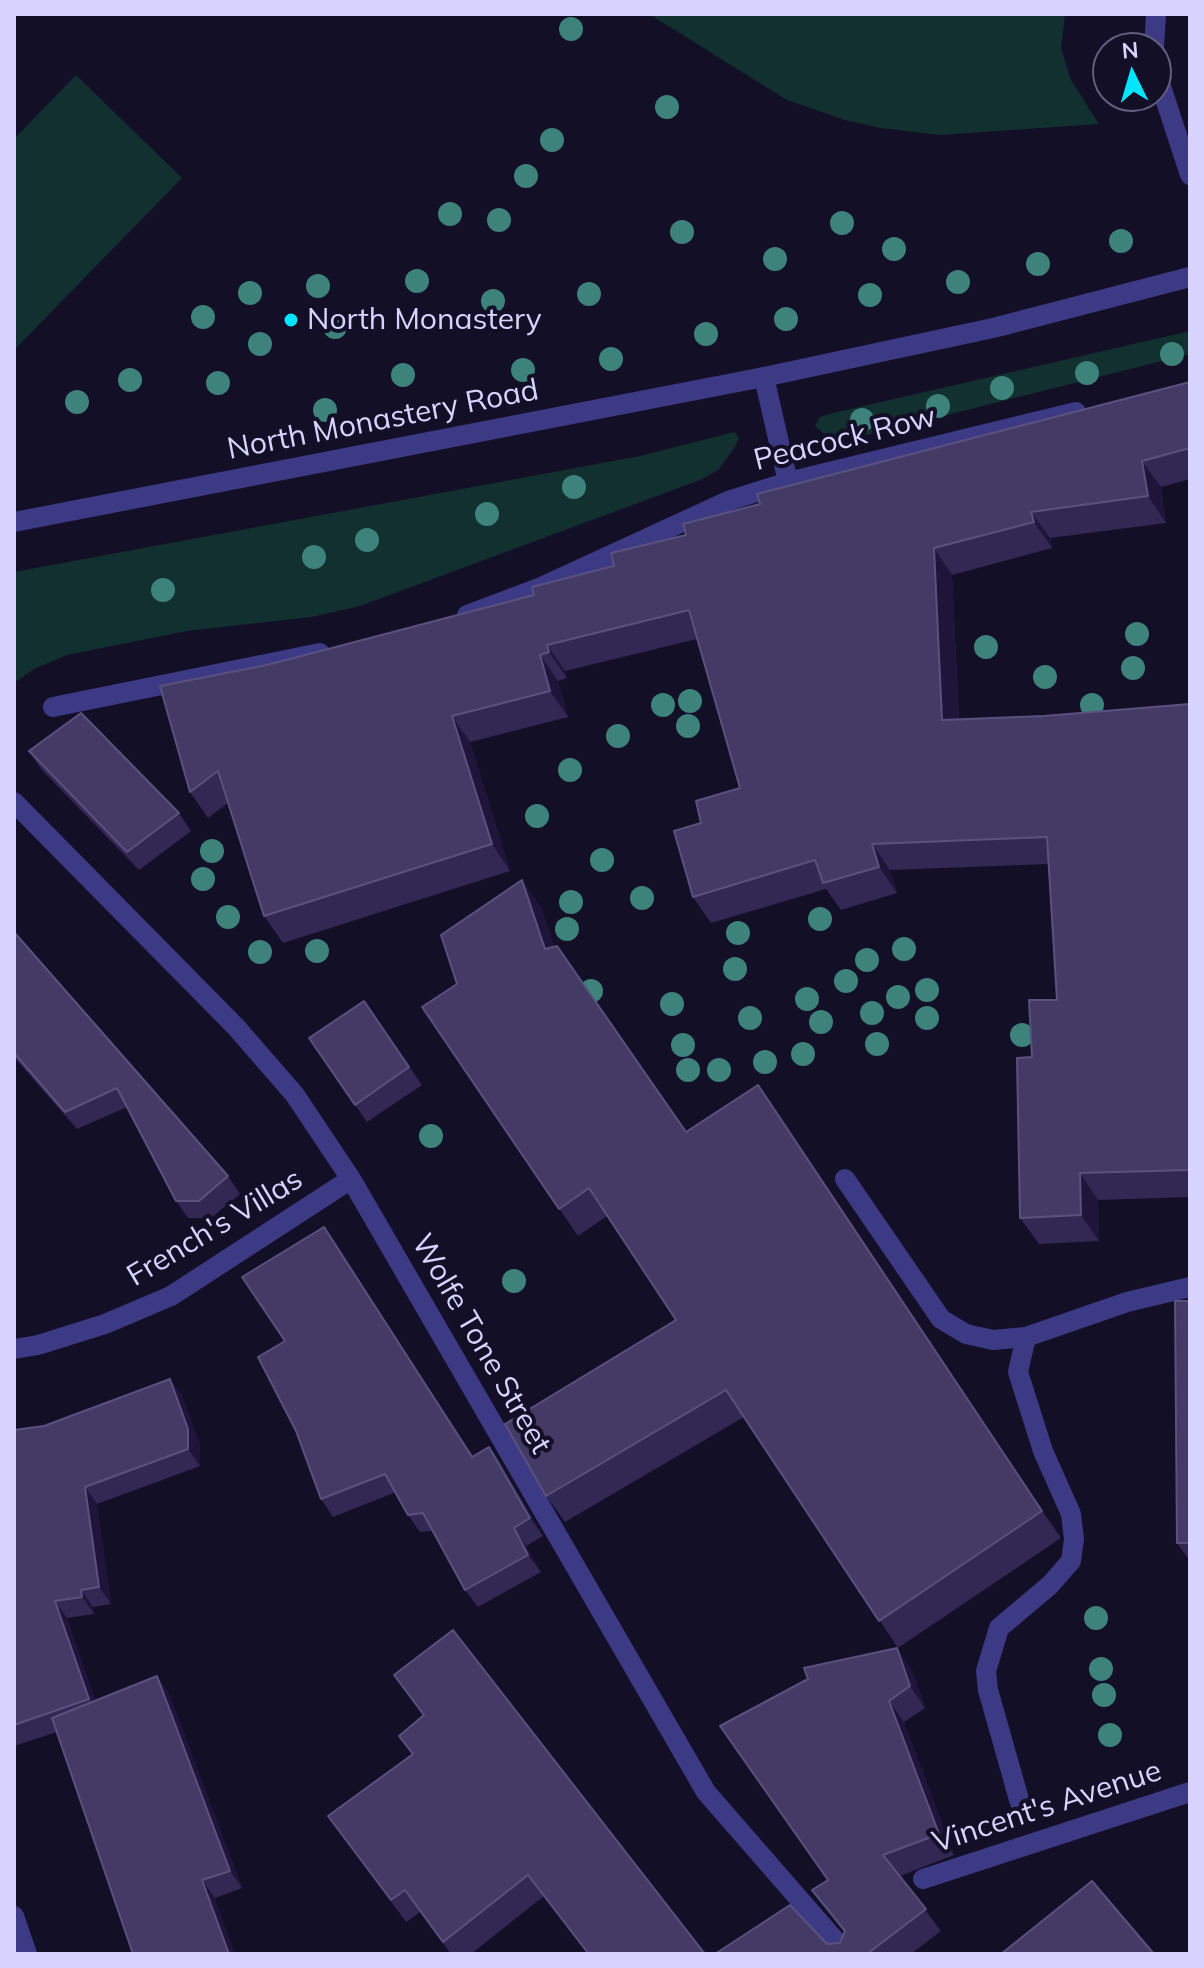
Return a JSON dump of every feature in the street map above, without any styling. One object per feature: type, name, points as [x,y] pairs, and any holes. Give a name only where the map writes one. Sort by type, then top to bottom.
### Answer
[{"type":"street","points":[[1169,112],[1190,175]]},
{"type":"street","name":"North Monastery Road","points":[[14,522],[764,377],[993,328],[1190,277]]},
{"type":"street","points":[[764,377],[788,482]]},
{"type":"street","name":"Peacock Row","points":[[447,622],[541,587],[728,501],[788,482],[1103,405]]},
{"type":"street","points":[[53,707],[345,647]]},
{"type":"street","name":"Wolfe Tone Street","points":[[14,802],[262,1056],[295,1095],[351,1179],[706,1792],[847,1954]]},
{"type":"street","name":"French's Villas","points":[[14,1349],[38,1345],[105,1324],[171,1296],[351,1179]]},
{"type":"street","points":[[845,1179],[941,1319],[966,1334],[993,1340],[1026,1337],[1127,1302],[1190,1287]]},
{"type":"street","points":[[1020,1803],[988,1690],[986,1671],[999,1628],[1050,1585],[1071,1561],[1074,1539],[1071,1514],[1043,1451],[1018,1372],[1026,1337]]},
{"type":"street","name":"Vincent's Avenue","points":[[923,1879],[1190,1792]]},
{"type":"street","points":[[14,1916],[27,1954]]},
{"type":"green space","points":[[649,14],[1065,14],[1061,48],[1071,80],[1099,124],[940,135],[880,128],[845,120],[787,100]]},
{"type":"green space","points":[[76,75],[182,178],[14,350],[14,139]]},
{"type":"green space","points":[[1190,331],[1190,354],[867,435],[831,440],[815,426],[820,417],[833,413]]},
{"type":"green space","points":[[734,432],[739,437],[735,447],[718,470],[700,480],[360,606],[311,617],[187,631],[67,655],[34,669],[14,683],[14,572],[640,456]]},
{"type":"building","points":[[1190,382],[1190,448],[1142,461],[1148,496],[1031,512],[1034,522],[934,548],[942,720],[1044,716],[1190,704],[1190,1170],[1080,1173],[1081,1215],[1020,1218],[1017,1058],[1032,1057],[1029,1000],[1057,1000],[1047,837],[872,844],[879,867],[823,883],[815,860],[693,897],[674,831],[701,823],[696,801],[740,788],[689,610],[547,645],[549,652],[540,655],[550,691],[452,716],[492,844],[264,916],[218,771],[190,792],[160,686],[267,665],[534,595],[532,587],[614,566],[611,553],[686,535],[683,524],[760,504],[757,494]]},
{"type":"building","points":[[81,713],[179,813],[127,852],[29,751]]},
{"type":"building","points":[[522,880],[545,949],[557,946],[686,1132],[758,1085],[1042,1511],[879,1621],[726,1390],[546,1496],[505,1424],[676,1320],[589,1188],[559,1209],[422,1007],[457,984],[441,935]]},
{"type":"building","points":[[14,932],[228,1176],[199,1201],[176,1201],[117,1088],[65,1112],[14,1053]]},
{"type":"building","points":[[364,1001],[409,1067],[355,1105],[309,1038]]},
{"type":"building","points":[[324,1227],[472,1457],[489,1447],[530,1518],[514,1528],[528,1555],[465,1590],[423,1513],[408,1515],[385,1474],[321,1499],[296,1431],[258,1357],[285,1341],[242,1277]]},
{"type":"building","points":[[1175,1301],[1190,1301],[1190,1543],[1177,1543]]},
{"type":"building","points":[[170,1379],[188,1429],[188,1449],[85,1487],[99,1587],[81,1590],[82,1597],[55,1601],[89,1699],[14,1725],[14,1430],[44,1426]]},
{"type":"building","points":[[453,1630],[705,1954],[586,1954],[528,1875],[443,1942],[405,1890],[391,1900],[328,1816],[413,1754],[399,1736],[424,1715],[394,1675]]},
{"type":"building","points":[[897,1648],[910,1686],[889,1701],[939,1834],[883,1855],[926,1909],[867,1954],[715,1954],[790,1905],[827,1944],[840,1943],[845,1931],[812,1890],[828,1880],[720,1726],[808,1679],[804,1668]]},
{"type":"building","points":[[157,1676],[230,1871],[202,1880],[229,1954],[133,1954],[52,1718]]},
{"type":"building","points":[[1092,1881],[1154,1954],[1001,1954]]},
{"type":"place","name":"North Monastery","points":[[291,320]]}]
